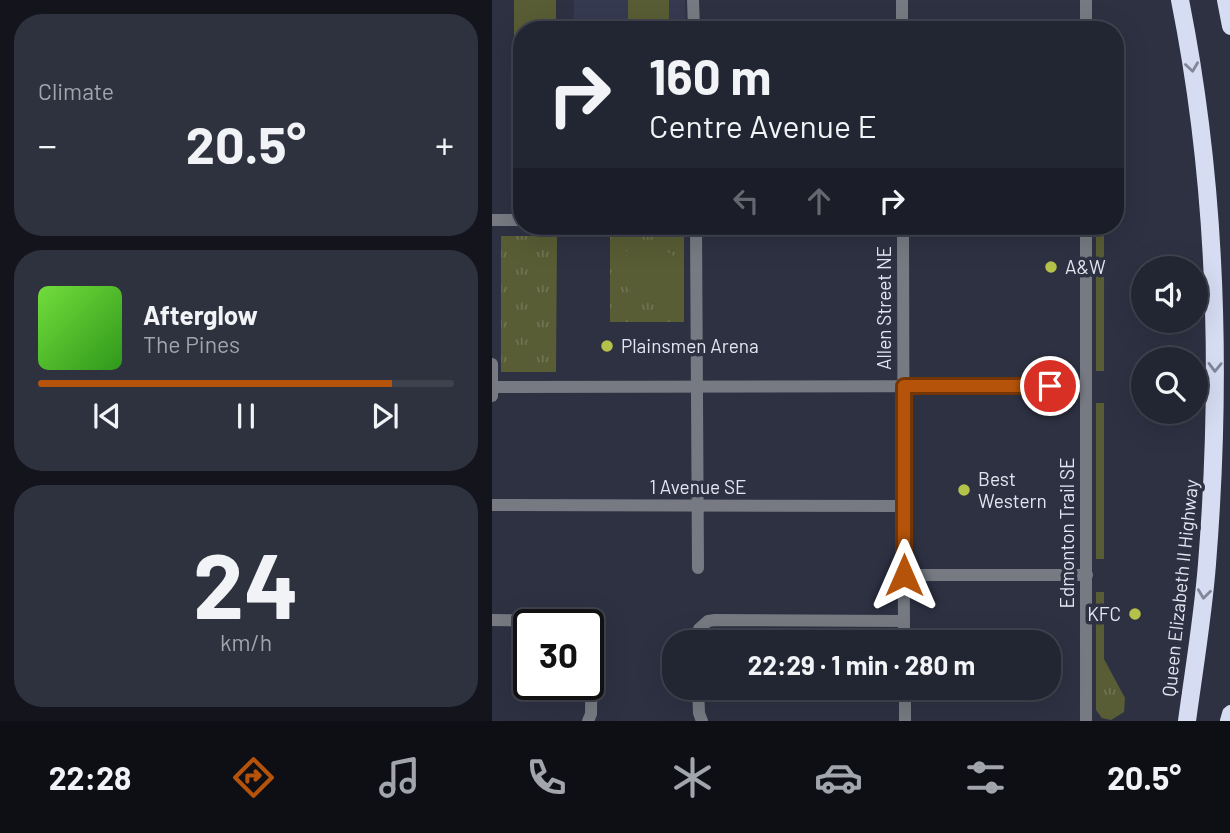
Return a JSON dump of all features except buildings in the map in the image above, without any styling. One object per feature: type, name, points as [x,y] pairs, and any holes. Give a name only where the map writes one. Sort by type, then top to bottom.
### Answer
[{"type":"highway","name":"Queen Elizabeth II Highway","points":[[1180,0],[1188,38],[1209,202],[1215,344],[1208,553],[1187,721]]},
{"type":"highway","points":[[1226,0],[1230,26]]},
{"type":"highway","points":[[1229,721],[1230,714]]},
{"type":"street","points":[[693,0],[694,21]]},
{"type":"street","points":[[902,0],[902,21]]},
{"type":"street","points":[[1086,0],[1086,21]]},
{"type":"street","points":[[492,220],[513,220]]},
{"type":"street","points":[[696,235],[698,568]]},
{"type":"street","name":"Allen Street NE","points":[[903,235],[904,630]]},
{"type":"street","name":"Edmonton Trail SE","points":[[1086,235],[1086,721]]},
{"type":"street","points":[[492,364],[492,396]]},
{"type":"street","points":[[492,387],[1086,386]]},
{"type":"street","name":"1 Avenue SE","points":[[492,505],[904,506]]},
{"type":"street","points":[[904,575],[1086,575]]},
{"type":"street","points":[[492,620],[513,620]]},
{"type":"street","points":[[699,630],[708,621],[715,620],[904,621]]},
{"type":"street","points":[[588,721],[591,700]]},
{"type":"street","points":[[698,700],[702,721]]},
{"type":"street","points":[[905,700],[905,721]]},
{"type":"shaded area","points":[[574,0],[685,0],[686,21],[573,21]]},
{"type":"green space","points":[[514,0],[556,0],[556,21],[514,21]]},
{"type":"green space","points":[[628,0],[669,0],[669,21],[628,21]]},
{"type":"green space","points":[[501,236],[557,236],[556,372],[501,372]]},
{"type":"green space","points":[[610,236],[684,236],[684,322],[610,322]]},
{"type":"green space","points":[[1104,236],[1104,371],[1096,371],[1096,237]]},
{"type":"green space","points":[[618,251],[668,252],[675,257],[676,305],[650,302],[632,294],[622,277]]},
{"type":"green space","points":[[1096,403],[1104,403],[1104,559],[1096,559]]},
{"type":"green space","points":[[1096,592],[1104,592],[1104,659],[1125,698],[1124,712],[1111,720],[1102,718],[1096,710]]},
{"type":"place","name":"A&W","points":[[1051,267]]},
{"type":"place","name":"Plainsmen Arena","points":[[607,346]]},
{"type":"place","name":"Best Western","points":[[964,490]]},
{"type":"place","name":"KFC","points":[[1135,614]]},
{"type":"route","points":[[904,575],[904,386],[1050,386]]}]
